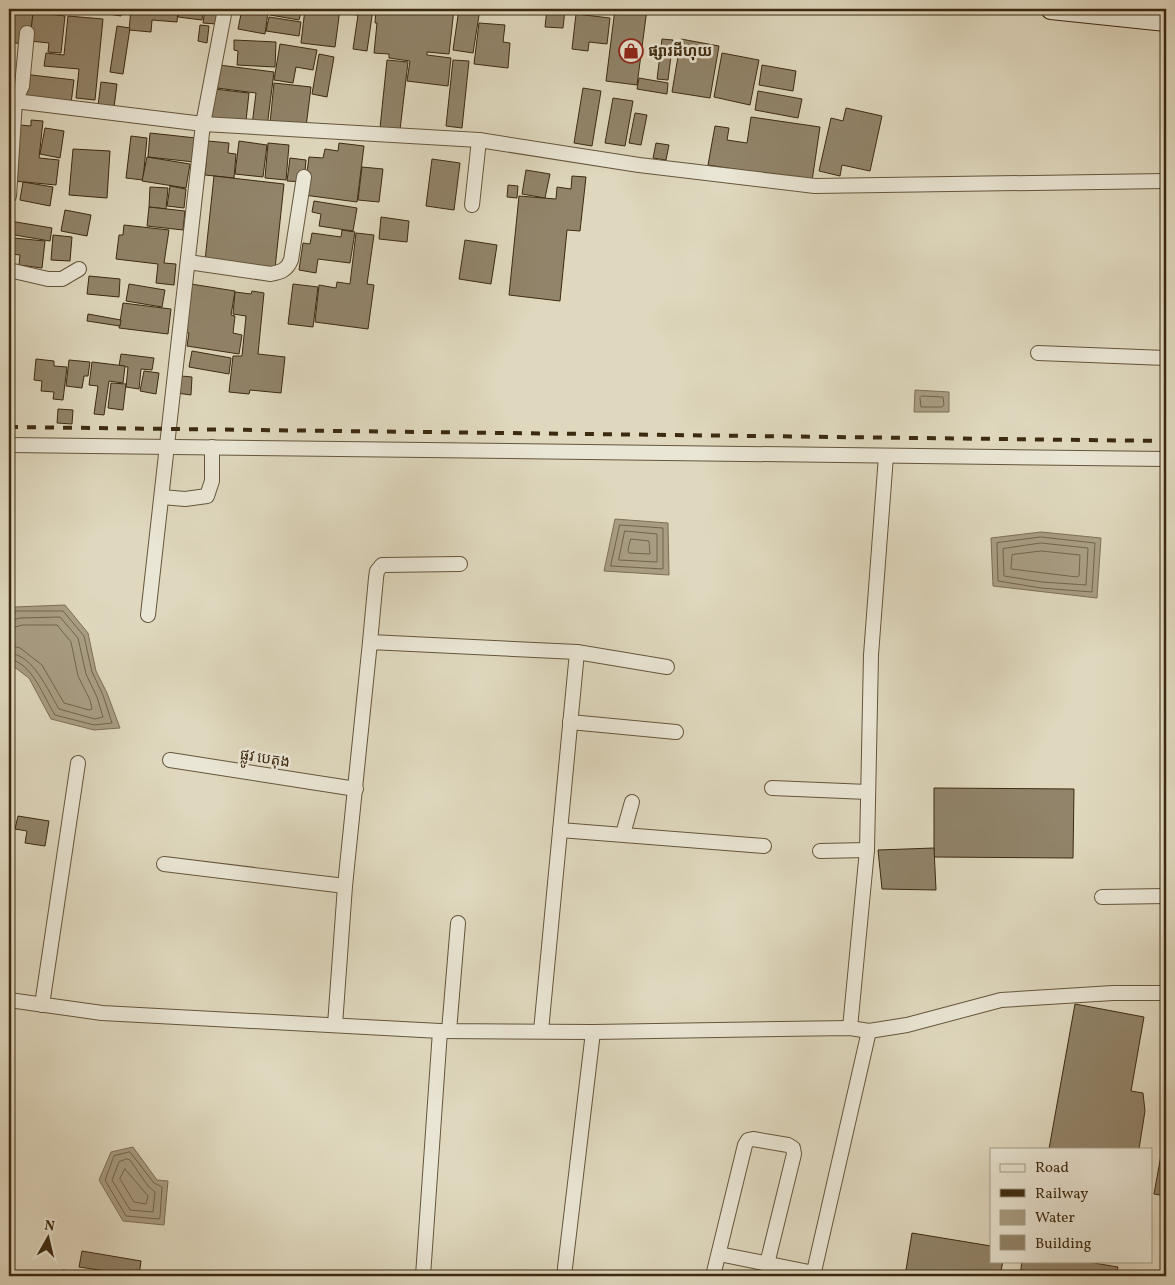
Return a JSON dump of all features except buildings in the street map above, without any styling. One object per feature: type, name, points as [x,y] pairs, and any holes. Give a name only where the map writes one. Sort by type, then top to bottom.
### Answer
[{"type":"street","points":[[148,615],[204,124],[225,9]]},
{"type":"street","points":[[1051,9],[1166,21]]},
{"type":"street","points":[[9,196],[12,102],[22,86],[27,33]]},
{"type":"street","points":[[12,102],[204,124],[479,140],[639,165],[815,186],[1166,182]]},
{"type":"street","points":[[472,206],[479,140]]},
{"type":"street","points":[[188,262],[271,274],[281,272],[288,266],[291,260],[304,177]]},
{"type":"street","points":[[9,270],[48,279],[62,279],[79,269]]},
{"type":"street","points":[[1038,352],[1166,358]]},
{"type":"street","points":[[9,445],[1166,459]]},
{"type":"street","points":[[162,497],[185,499],[207,496],[212,481],[212,447]]},
{"type":"street","points":[[850,1028],[867,850],[870,655],[886,456]]},
{"type":"street","points":[[335,1025],[345,886],[377,571],[382,564],[460,564]]},
{"type":"street","points":[[370,642],[576,652],[667,667]]},
{"type":"street","points":[[541,1031],[576,652]]},
{"type":"street","points":[[570,722],[676,732]]},
{"type":"street","name":"ផ្លូវ បេតុង","points":[[170,760],[356,789]]},
{"type":"street","points":[[42,1005],[78,763]]},
{"type":"street","points":[[772,788],[868,792]]},
{"type":"street","points":[[623,834],[632,802]]},
{"type":"street","points":[[560,830],[764,846]]},
{"type":"street","points":[[820,851],[867,850]]},
{"type":"street","points":[[164,864],[345,886]]},
{"type":"street","points":[[1102,897],[1166,892]]},
{"type":"street","points":[[423,1276],[445,1031],[458,924]]},
{"type":"street","points":[[9,1000],[102,1013],[445,1031],[593,1032],[850,1028],[869,1031],[907,1025],[1001,1000],[1113,993],[1166,993]]},
{"type":"street","points":[[719,1254],[814,1275],[869,1031]]},
{"type":"street","points":[[564,1276],[593,1032]]},
{"type":"street","points":[[713,1276],[748,1140],[753,1139],[788,1145],[793,1148],[794,1154],[767,1264]]},
{"type":"water","points":[[915,390],[949,392],[949,412],[914,412]]},
{"type":"water","points":[[615,519],[668,523],[669,575],[604,571]]},
{"type":"water","points":[[1041,532],[1101,538],[1097,598],[993,586],[991,538]]},
{"type":"water","points":[[65,605],[88,633],[96,671],[107,693],[120,728],[94,730],[51,719],[29,678],[9,663],[9,612],[14,607]]},
{"type":"water","points":[[133,1147],[157,1180],[168,1181],[164,1225],[123,1221],[99,1180],[111,1152]]},
{"type":"railway","points":[[9,427],[1166,441]]},
{"type":"place","name":"ផ្សារដីហុយ","points":[[631,51]]}]
